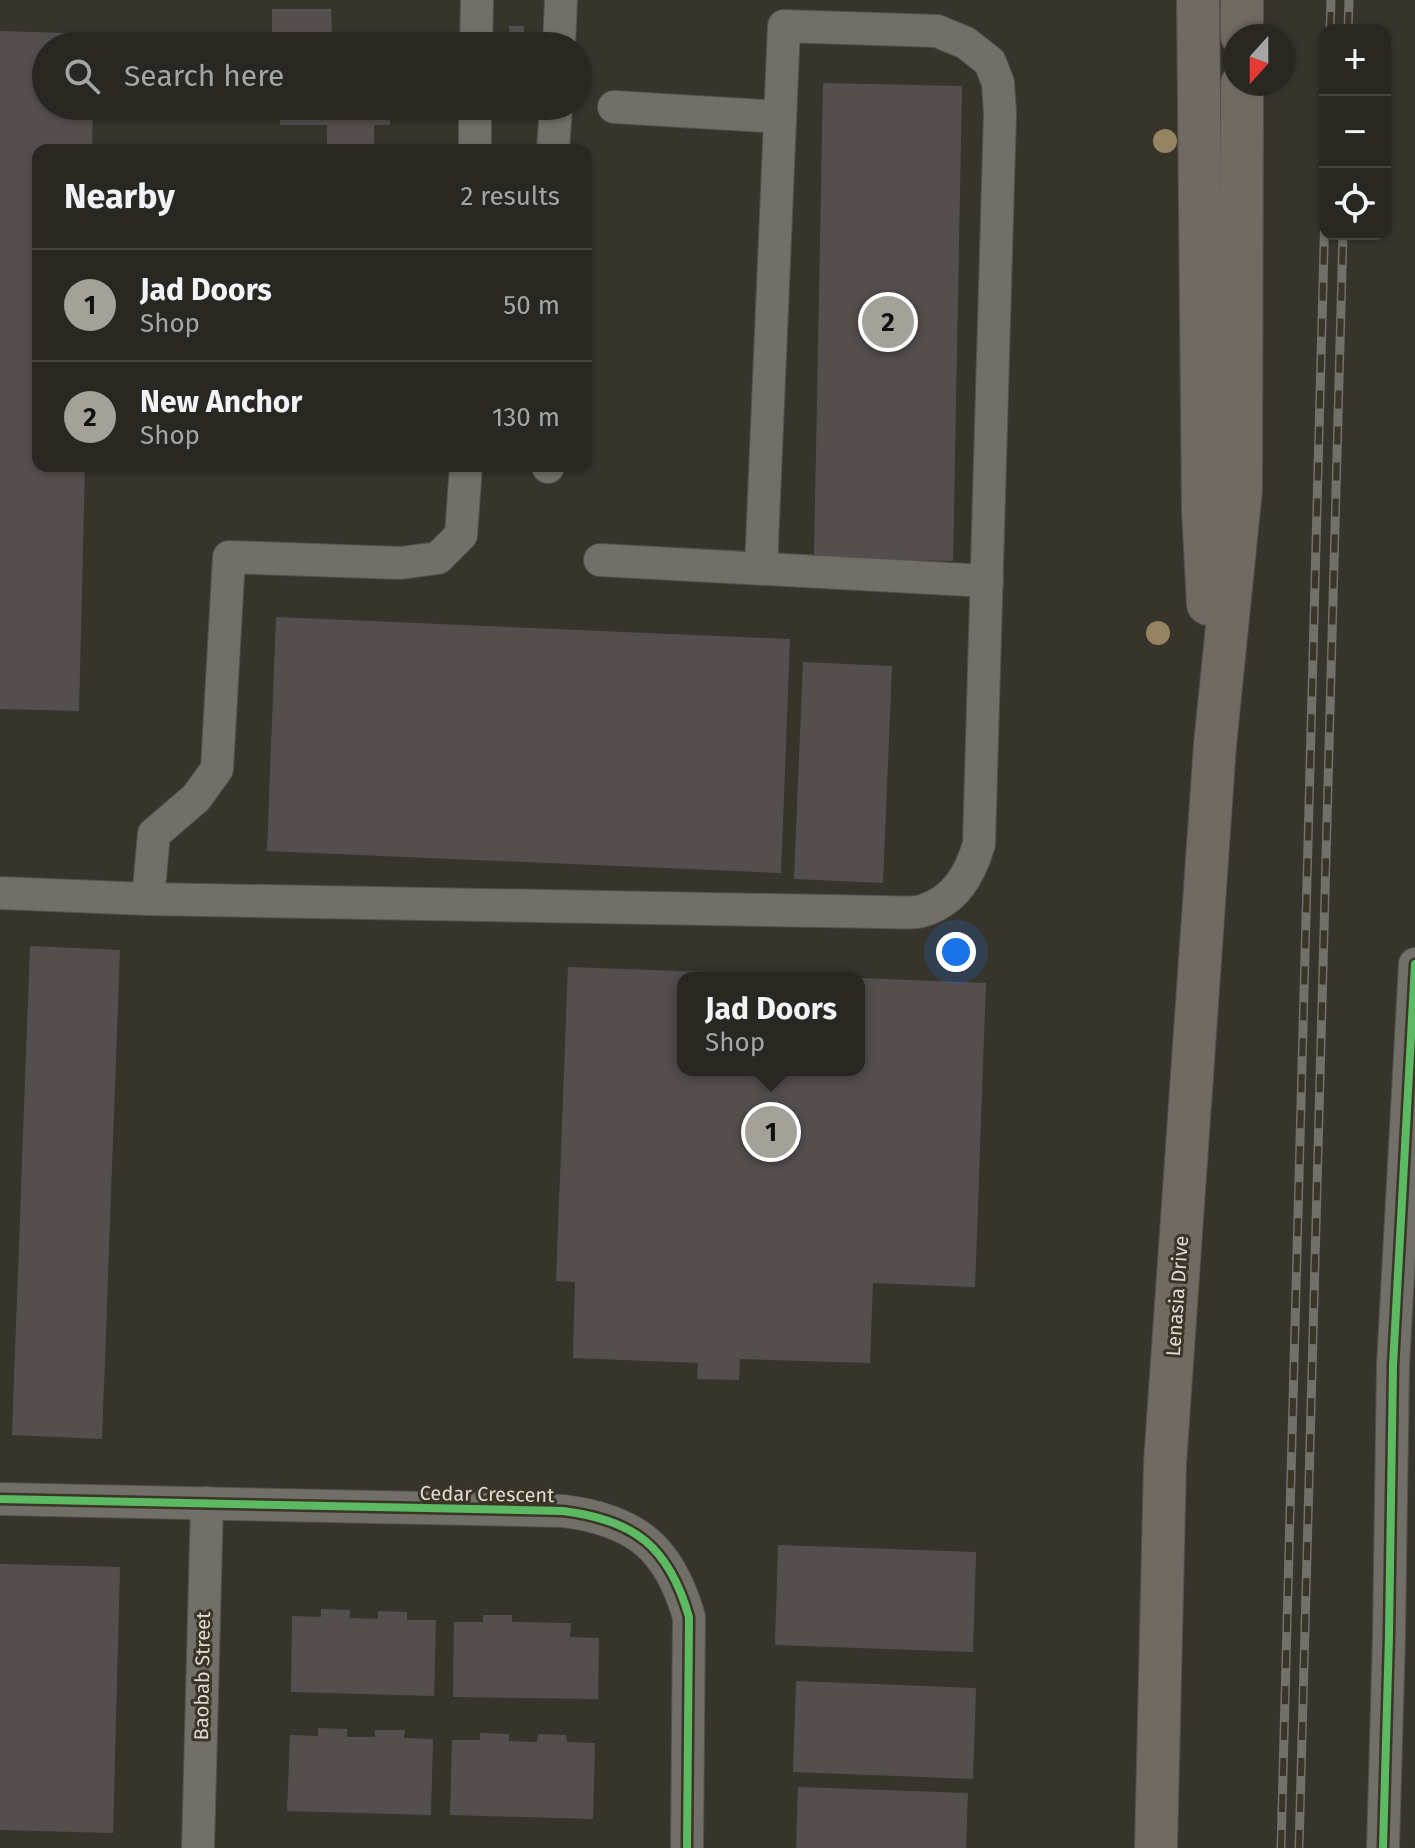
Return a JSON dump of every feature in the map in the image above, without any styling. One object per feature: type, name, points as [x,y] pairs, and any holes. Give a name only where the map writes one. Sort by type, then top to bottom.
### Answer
[{"type":"main road","points":[[1198,0],[1203,510],[1215,745]]},
{"type":"main road","points":[[1242,0],[1242,24]]},
{"type":"main road","points":[[1215,745],[1241,489],[1242,96]]},
{"type":"main road","name":"Lenasia Drive","points":[[1156,1848],[1165,1463],[1215,745]]},
{"type":"street","points":[[476,32],[477,0]]},
{"type":"street","points":[[560,32],[561,0]]},
{"type":"street","points":[[0,893],[148,899],[920,912],[948,898],[971,872],[979,844],[1000,113],[998,83],[990,62],[966,43],[937,31],[784,26],[761,568]]},
{"type":"street","points":[[614,107],[780,117]]},
{"type":"street","points":[[475,120],[475,144]]},
{"type":"street","points":[[553,144],[555,120]]},
{"type":"street","points":[[148,899],[154,834],[196,798],[217,769],[229,557],[400,563],[438,558],[461,535],[466,472]]},
{"type":"street","points":[[600,560],[987,581]]},
{"type":"street","points":[[1383,1848],[1393,1365],[1415,964]]},
{"type":"street","name":"Cedar Crescent","points":[[0,1499],[563,1511],[597,1515],[630,1530],[661,1555],[680,1585],[689,1617],[687,1848]]},
{"type":"street","name":"Baobab Street","points":[[198,1848],[207,1503]]},
{"type":"building","points":[[272,9],[331,9],[332,32],[272,32]]},
{"type":"building","points":[[509,26],[524,26],[524,32],[509,32]]},
{"type":"building","points":[[0,31],[32,32],[32,120],[93,120],[92,144],[32,144],[32,472],[85,472],[79,711],[0,709]]},
{"type":"building","points":[[823,83],[962,86],[953,561],[814,558]]},
{"type":"building","points":[[280,120],[390,120],[390,125],[374,125],[374,144],[327,144],[327,125],[280,125]]},
{"type":"building","points":[[276,617],[790,639],[781,873],[267,851]]},
{"type":"building","points":[[803,662],[892,666],[883,883],[794,879]]},
{"type":"building","points":[[30,946],[120,950],[102,1439],[12,1435]]},
{"type":"building","points":[[568,967],[707,972],[677,972],[677,1076],[865,1076],[865,978],[986,983],[975,1287],[873,1283],[870,1363],[740,1359],[739,1380],[697,1379],[698,1363],[573,1358],[575,1282],[556,1281]]},
{"type":"building","points":[[778,1545],[976,1552],[973,1652],[775,1645]]},
{"type":"building","points":[[0,1564],[120,1567],[113,1833],[0,1830]]},
{"type":"building","points":[[321,1609],[350,1610],[350,1618],[378,1619],[378,1611],[407,1612],[407,1620],[436,1620],[434,1696],[291,1692],[292,1616],[321,1617]]},
{"type":"building","points":[[483,1615],[512,1615],[512,1622],[571,1623],[570,1637],[599,1638],[598,1699],[453,1697],[454,1622],[483,1622]]},
{"type":"building","points":[[796,1681],[976,1688],[973,1779],[793,1772]]},
{"type":"building","points":[[318,1728],[347,1729],[347,1737],[375,1737],[375,1730],[405,1730],[404,1738],[433,1739],[431,1815],[287,1811],[290,1735],[318,1736]]},
{"type":"building","points":[[480,1733],[509,1734],[509,1741],[537,1742],[538,1734],[566,1735],[567,1742],[595,1743],[593,1819],[450,1815],[452,1740],[480,1740]]},
{"type":"building","points":[[798,1787],[968,1793],[966,1848],[796,1848]]},
{"type":"railway","points":[[1330,24],[1331,0]]},
{"type":"railway","points":[[1348,24],[1349,0]]},
{"type":"railway","points":[[1281,1848],[1324,240]]},
{"type":"railway","points":[[1299,1848],[1343,240]]},
{"type":"cycle path","points":[[1383,1848],[1393,1365],[1415,964]]},
{"type":"cycle path","points":[[0,1499],[563,1511],[588,1515],[629,1530],[646,1541],[671,1572],[689,1617],[687,1848]]},
{"type":"place","name":"New Anchor","points":[[888,322]]},
{"type":"place","name":"Jad Doors","points":[[771,1132]]}]
